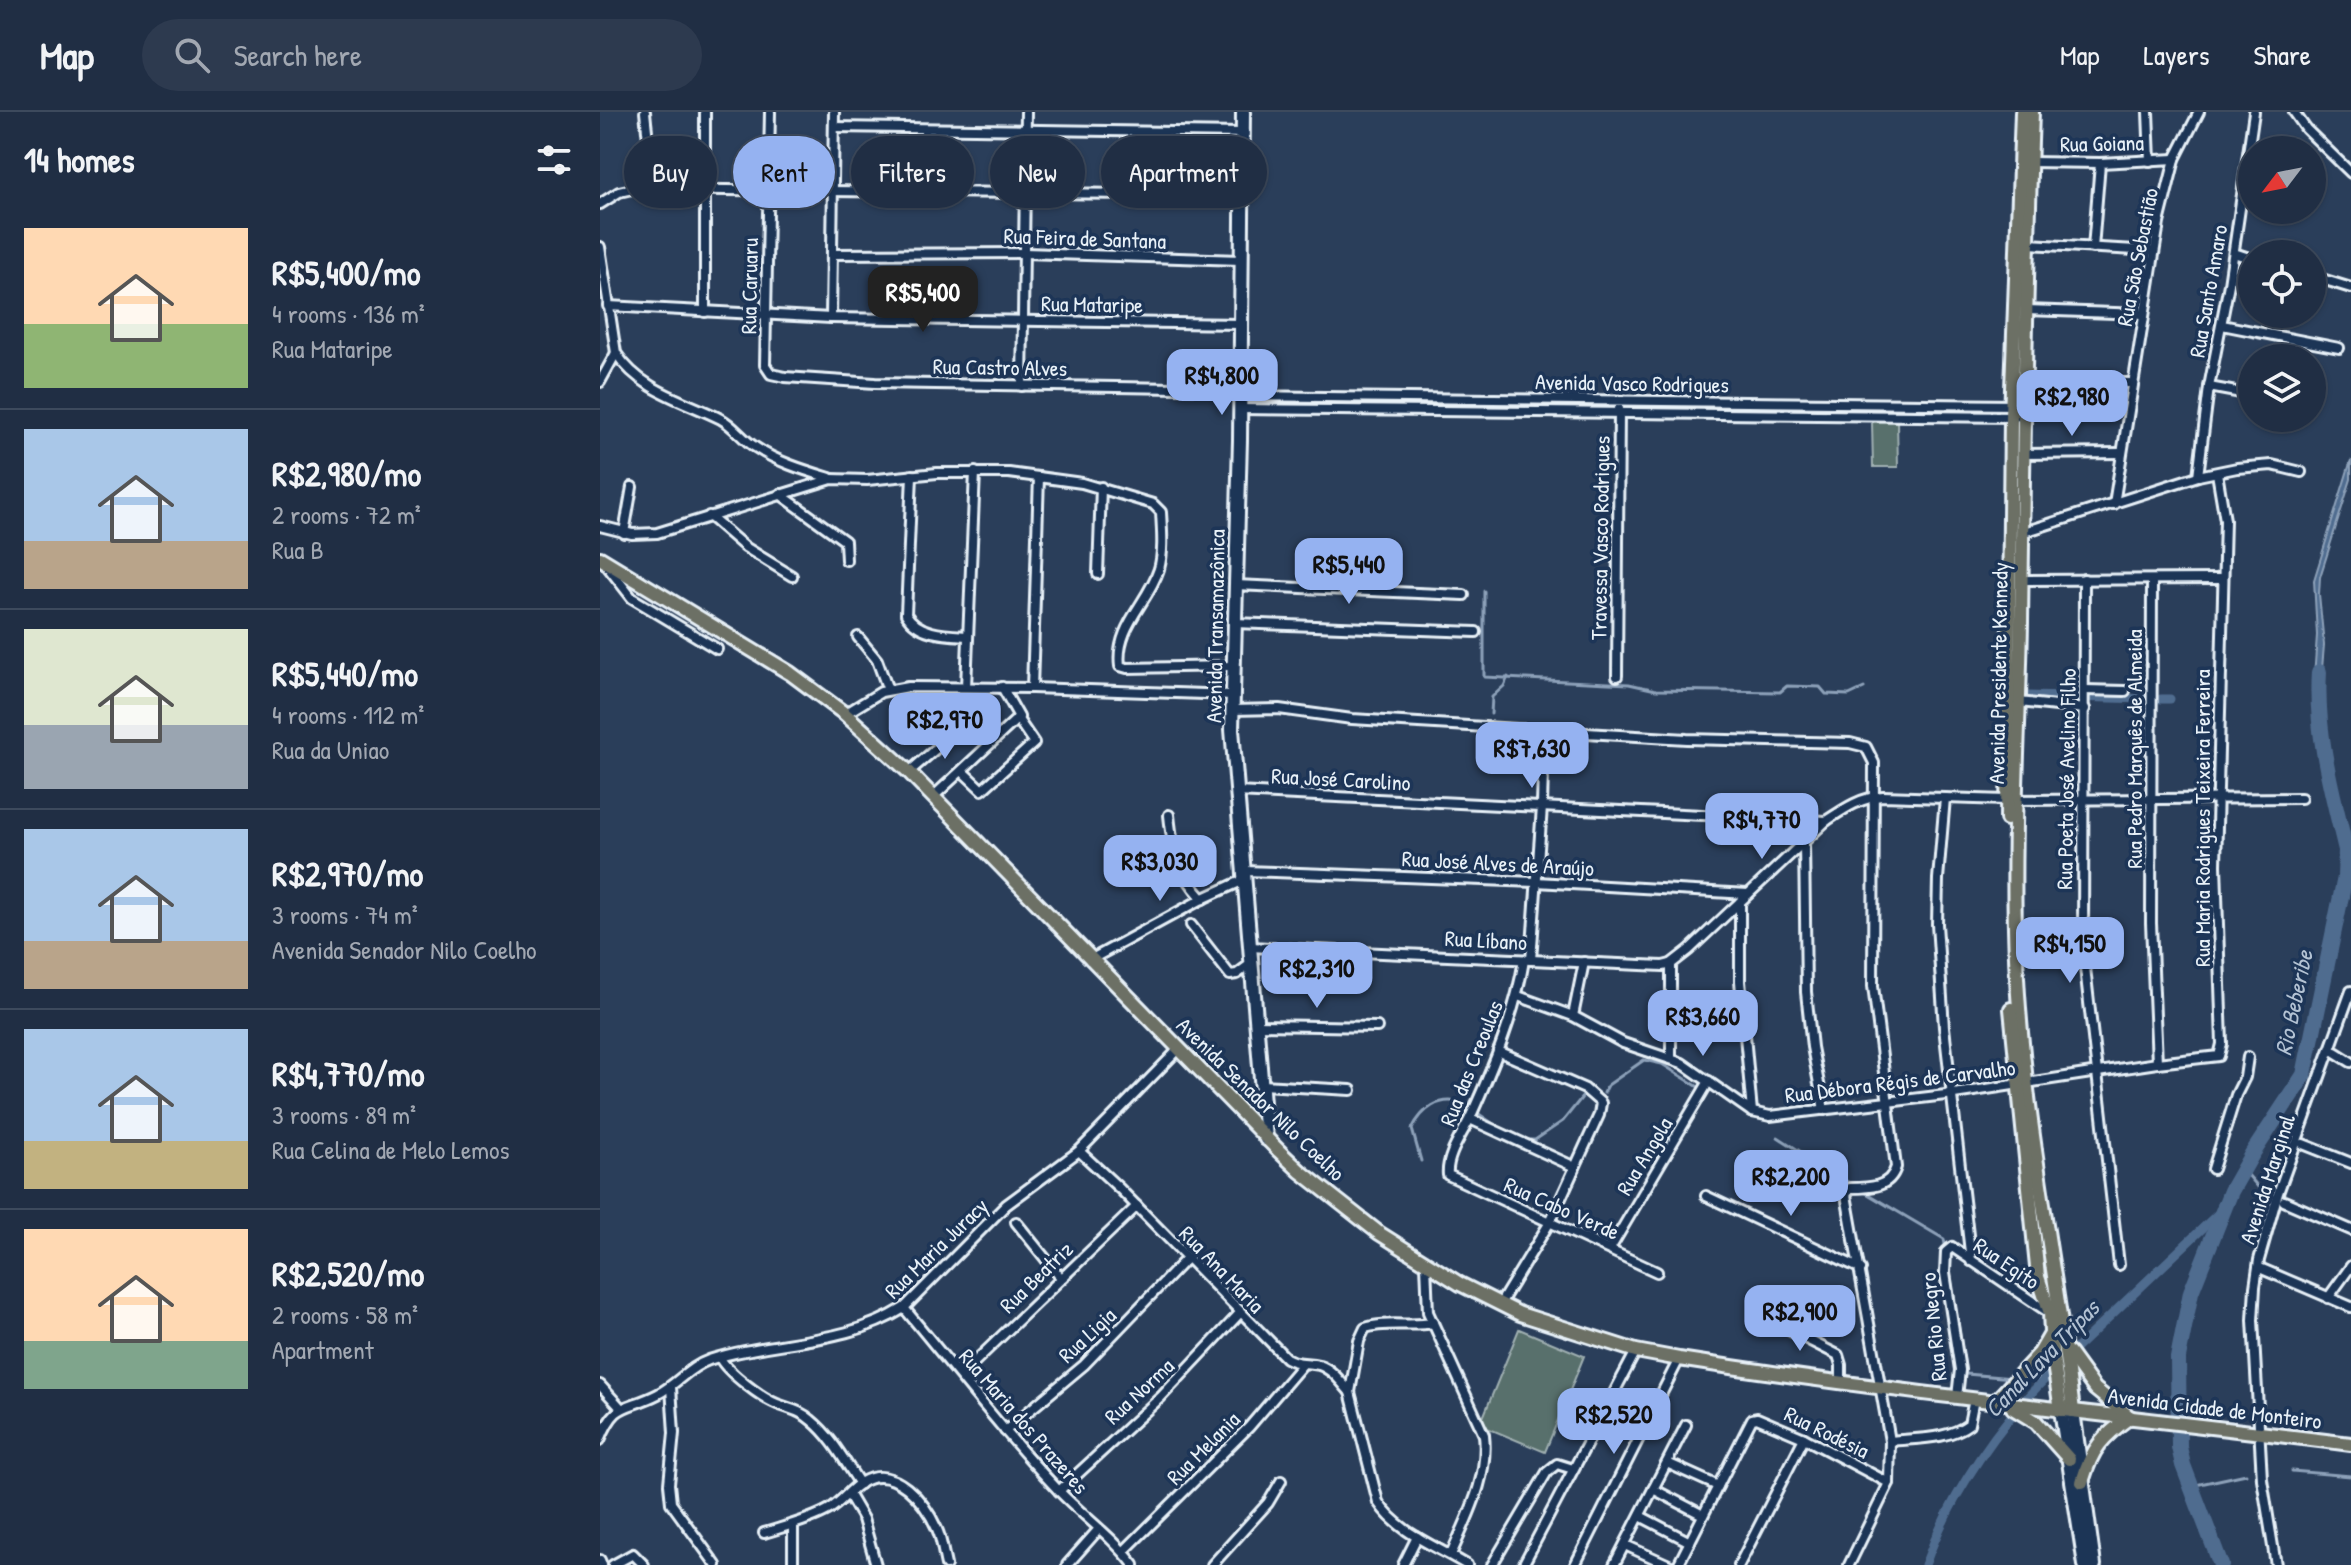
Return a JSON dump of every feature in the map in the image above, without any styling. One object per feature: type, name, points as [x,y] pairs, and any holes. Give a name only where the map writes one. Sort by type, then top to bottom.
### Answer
[{"type":"main road","name":"Avenida Presidente Kennedy","points":[[2022,112],[2010,1001],[2041,1236]]},
{"type":"main road","name":"Avenida Presidente Kennedy","points":[[2011,800],[2019,702],[2023,454],[2017,411],[2025,383],[2032,112]]},
{"type":"main road","name":"Avenida Senador Nilo Coelho","points":[[601,559],[755,651],[845,714],[909,772],[1266,1139],[1363,1221],[1426,1264],[1537,1320],[1636,1351],[1879,1388],[1974,1399],[2024,1409],[2067,1411]]},
{"type":"main road","name":"Avenida Presidente Kennedy","points":[[2022,1084],[2024,1155],[2055,1310],[2072,1368],[2067,1411]]},
{"type":"main road","name":"Avenida Presidente Kennedy","points":[[2055,1310],[2052,1351],[2057,1381],[2067,1411]]},
{"type":"main road","points":[[2000,1403],[2053,1332]]},
{"type":"main road","points":[[2072,1368],[2130,1417],[2106,1434],[2095,1448],[2082,1482]]},
{"type":"main road","points":[[2024,1409],[2049,1433],[2069,1459]]},
{"type":"main road","name":"Avenida Cidade de Monteiro","points":[[2067,1411],[2351,1444]]},
{"type":"street","points":[[645,112],[648,136]]},
{"type":"street","points":[[705,112],[705,136]]},
{"type":"street","name":"Rua Caruaru","points":[[770,112],[770,136]]},
{"type":"street","points":[[834,112],[834,136]]},
{"type":"street","points":[[1026,112],[1026,136]]},
{"type":"street","name":"Avenida Transamazônica","points":[[1242,133],[1243,112]]},
{"type":"street","name":"Rua São Sebastião","points":[[2148,112],[2150,161]]},
{"type":"street","name":"Rua São Sebastião","points":[[2114,504],[2154,251],[2175,159],[2199,112]]},
{"type":"street","name":"Rua Santo Amaro","points":[[2222,579],[2225,520],[2208,475],[2209,387],[2234,253],[2254,112]]},
{"type":"street","points":[[2294,112],[2306,129],[2351,173]]},
{"type":"street","points":[[834,127],[1242,133]]},
{"type":"street","points":[[925,129],[925,136]]},
{"type":"street","name":"Rua Goiana","points":[[2030,162],[2100,163],[2175,159]]},
{"type":"street","points":[[2093,248],[2100,163]]},
{"type":"street","points":[[600,204],[624,190]]},
{"type":"street","points":[[705,312],[706,208]]},
{"type":"street","name":"Rua Caruaru","points":[[765,365],[770,208]]},
{"type":"street","points":[[831,318],[833,208]]},
{"type":"street","points":[[1022,386],[1024,208]]},
{"type":"street","name":"Avenida Transamazônica","points":[[1242,208],[1232,710],[1266,1139]]},
{"type":"street","points":[[2028,244],[2154,251]]},
{"type":"street","points":[[600,247],[616,353],[660,393],[731,425],[749,443],[772,457],[832,479]]},
{"type":"street","name":"Rua Feira de Santana","points":[[832,254],[1024,253],[1241,260]]},
{"type":"street","points":[[2234,253],[2238,254]]},
{"type":"street","points":[[2326,280],[2351,288]]},
{"type":"street","name":"Rua Mataripe","points":[[608,306],[831,318],[1240,324]]},
{"type":"street","points":[[2026,310],[2144,314]]},
{"type":"street","points":[[600,312],[610,318]]},
{"type":"street","points":[[2222,325],[2339,348]]},
{"type":"street","points":[[601,378],[616,353]]},
{"type":"street","name":"Rua Castro Alves","points":[[765,365],[771,374],[785,377],[1240,398]]},
{"type":"street","points":[[2025,383],[2132,383]]},
{"type":"street","points":[[2209,387],[2238,392]]},
{"type":"street","points":[[1307,397],[1307,410]]},
{"type":"street","name":"Avenida Vasco Rodrigues","points":[[1240,398],[1964,404],[2017,411]]},
{"type":"street","name":"Avenida Vasco Rodrigues","points":[[1240,398],[1307,410],[1963,417],[2017,411]]},
{"type":"street","name":"Travessa Vasco Rodrigues","points":[[1617,676],[1619,400]]},
{"type":"street","points":[[1963,417],[1964,404]]},
{"type":"street","points":[[2023,454],[2121,453]]},
{"type":"street","points":[[2021,533],[2208,475],[2261,465],[2301,472]]},
{"type":"street","points":[[966,687],[975,472]]},
{"type":"street","points":[[600,526],[624,533],[657,533],[832,479],[867,480],[975,472],[1039,477],[1101,487],[1153,504],[1161,512],[1162,544],[1158,571],[1124,630],[1120,666],[1233,666]]},
{"type":"street","points":[[912,475],[906,614],[910,622],[927,631],[967,636]]},
{"type":"street","points":[[1032,688],[1039,477]]},
{"type":"street","points":[[624,533],[632,487]]},
{"type":"street","points":[[1098,574],[1101,487]]},
{"type":"street","points":[[780,494],[845,541],[846,560]]},
{"type":"street","points":[[709,516],[745,547],[792,576]]},
{"type":"street","points":[[601,559],[632,598],[717,649]]},
{"type":"street","name":"Rua Poeta José Avelino Filho","points":[[2084,579],[2083,950],[2119,1265]]},
{"type":"street","points":[[2021,580],[2222,579]]},
{"type":"street","name":"Rua Maria Rodrigues Teixeira Ferreira","points":[[2219,1056],[2222,1044],[2216,910],[2222,579]]},
{"type":"street","name":"Rua Pedro Marquês de Almeida","points":[[2152,580],[2151,923],[2157,1063]]},
{"type":"street","points":[[1235,585],[1464,595]]},
{"type":"street","points":[[1234,623],[1476,632]]},
{"type":"street","points":[[858,637],[877,660],[888,690]]},
{"type":"street","points":[[845,714],[869,698],[888,690],[908,687],[1233,695]]},
{"type":"street","points":[[962,771],[982,790],[1034,743],[1002,687]]},
{"type":"street","points":[[2019,702],[2085,699],[2125,691]]},
{"type":"street","points":[[1232,710],[1279,709],[1352,719],[1687,739],[1861,744],[1866,747],[1873,759],[1873,986],[1896,1167],[1887,1181],[1868,1188],[1850,1188],[1846,1195],[1890,1441],[1889,1483],[1849,1565]]},
{"type":"street","points":[[933,797],[1017,718]]},
{"type":"street","points":[[909,772],[961,727]]},
{"type":"street","name":"Rua das Creoulas","points":[[1451,1178],[1448,1163],[1498,1051],[1527,960],[1542,807],[1544,730]]},
{"type":"street","name":"Rua José Carolino","points":[[1237,792],[1826,821]]},
{"type":"street","points":[[1671,1058],[1671,964],[1826,821],[1872,796],[2084,801],[2301,798]]},
{"type":"street","points":[[1945,798],[1936,903],[1943,1015],[1971,1261]]},
{"type":"street","points":[[1169,815],[1179,867],[1203,899]]},
{"type":"street","points":[[1804,842],[1806,992],[1824,1110]]},
{"type":"street","name":"Rua José Alves de Araújo","points":[[1090,960],[1246,875],[1536,882],[1748,894]]},
{"type":"street","points":[[1740,902],[1740,981],[1752,1112]]},
{"type":"street","points":[[1191,925],[1230,975],[1237,974],[1252,963]]},
{"type":"street","name":"Rua Líbano","points":[[1250,947],[1653,966],[1671,964]]},
{"type":"street","points":[[1573,1016],[1584,962]]},
{"type":"street","name":"Avenida Marginal","points":[[2276,1565],[2262,1479],[2253,1320],[2259,1260],[2278,1193],[2351,991]]},
{"type":"street","points":[[1518,996],[1573,1016],[1623,1043],[1671,1058],[1752,1112]]},
{"type":"street","points":[[1257,1025],[1377,1027]]},
{"type":"street","name":"Rua Maria Juracy","points":[[620,1407],[649,1399],[671,1387],[701,1363],[857,1331],[885,1320],[904,1308],[1006,1205],[1079,1151],[1179,1049]]},
{"type":"street","points":[[1498,1051],[1585,1089],[1599,1100],[1599,1115],[1550,1222],[1500,1304]]},
{"type":"street","points":[[2335,1052],[2351,1062]]},
{"type":"street","name":"Rua Débora Régis de Carvalho","points":[[1752,1112],[1770,1116],[1887,1103],[2219,1056]]},
{"type":"street","points":[[2213,1169],[2236,1095],[2245,1077],[2248,1057]]},
{"type":"street","name":"Rua Angola","points":[[1610,1249],[1709,1081]]},
{"type":"street","points":[[1262,1085],[1351,1090]]},
{"type":"street","points":[[1470,1119],[1575,1167]]},
{"type":"street","points":[[2303,1144],[2351,1163]]},
{"type":"street","name":"Rua Ana Maria","points":[[1079,1151],[1286,1358],[1302,1365],[1316,1364],[1326,1368],[1350,1392]]},
{"type":"street","name":"Rua Cabo Verde","points":[[1451,1178],[1657,1272]]},
{"type":"street","points":[[1706,1196],[1861,1269]]},
{"type":"street","points":[[2284,1201],[2351,1230]]},
{"type":"street","name":"Rua Beatriz","points":[[961,1375],[1137,1206]]},
{"type":"street","points":[[1016,1222],[1061,1278]]},
{"type":"street","name":"Rua Egito","points":[[1948,1250],[2055,1310]]},
{"type":"street","name":"Rua Rio Negro","points":[[1948,1250],[1960,1370],[1957,1397]]},
{"type":"street","name":"Rua Ligia","points":[[1005,1431],[1084,1365],[1186,1259]]},
{"type":"street","points":[[1426,1264],[1426,1299],[1433,1323],[1484,1435],[1486,1451],[1480,1483],[1451,1555]]},
{"type":"street","points":[[2328,1298],[2351,1266]]},
{"type":"street","points":[[2262,1269],[2351,1307]]},
{"type":"street","name":"Rua Maria dos Prazeres","points":[[904,1308],[1005,1431],[1059,1491],[1124,1551],[1134,1565]]},
{"type":"street","name":"Rua Norma","points":[[1059,1491],[1161,1397],[1240,1313]]},
{"type":"street","points":[[1767,1319],[1838,1355],[1841,1382]]},
{"type":"street","points":[[1433,1323],[1365,1328],[1359,1341],[1350,1392],[1378,1502],[1391,1520],[1467,1565]]},
{"type":"street","points":[[1523,1565],[1636,1351]]},
{"type":"street","points":[[720,1358],[734,1374],[774,1403],[798,1410],[810,1418],[835,1447],[860,1484]]},
{"type":"street","points":[[1575,1565],[1679,1359]]},
{"type":"street","name":"Rua Melania","points":[[1124,1551],[1249,1427],[1302,1365]]},
{"type":"street","points":[[600,1385],[620,1407],[600,1440]]},
{"type":"street","points":[[671,1387],[674,1433],[669,1484],[671,1503],[716,1565]]},
{"type":"street","points":[[1890,1441],[1949,1434],[1961,1429],[1969,1424],[1974,1399]]},
{"type":"street","name":"Avenida Presidente Kennedy","points":[[2067,1411],[2069,1459],[2085,1565]]},
{"type":"street","name":"Avenida Presidente Kennedy","points":[[2067,1411],[2082,1482],[2094,1565]]},
{"type":"street","name":"Rua Rodésia","points":[[1718,1486],[1750,1423],[1757,1418],[1804,1438],[1889,1483]]},
{"type":"street","points":[[1614,1565],[1686,1425]]},
{"type":"street","points":[[1739,1565],[1804,1438]]},
{"type":"street","points":[[1667,1463],[1718,1486],[1678,1565]]},
{"type":"street","points":[[1492,1565],[1547,1472],[1557,1464],[1573,1469]]},
{"type":"street","points":[[764,1533],[793,1526],[824,1512],[860,1484],[882,1477],[899,1481],[931,1518],[946,1565]]},
{"type":"street","points":[[1212,1565],[1268,1503],[1281,1481]]},
{"type":"street","points":[[1653,1489],[1703,1515]]},
{"type":"street","points":[[849,1495],[863,1519],[876,1565]]},
{"type":"street","points":[[1640,1516],[1690,1542]]},
{"type":"street","points":[[793,1526],[793,1565]]},
{"type":"street","points":[[1067,1565],[1098,1530]]},
{"type":"street","points":[[1403,1565],[1417,1537]]},
{"type":"street","points":[[1625,1545],[1669,1565]]},
{"type":"street","points":[[613,1565],[633,1554],[644,1565]]},
{"type":"green space","points":[[1424,402],[1605,404],[1605,410],[1424,408]]},
{"type":"green space","points":[[1625,403],[1958,407],[1958,413],[1625,409]]},
{"type":"green space","points":[[1872,421],[1897,421],[1898,467],[1873,467]]},
{"type":"green space","points":[[1519,1329],[1584,1356],[1545,1452],[1480,1425]]},
{"type":"water","points":[[2351,460],[2351,479],[2320,577],[2324,645],[2320,693],[2313,693],[2317,635],[2314,580]]},
{"type":"waterway","points":[[1484,591],[1484,677],[1629,684],[1656,690],[1780,692],[1787,686],[1820,687],[1826,694],[1849,695],[1864,688]]},
{"type":"waterway","name":"Rio Beberibe","points":[[2221,1565],[2179,1447],[2178,1358],[2191,1292],[2231,1191],[2304,1075],[2345,877],[2346,850],[2322,739],[2319,672]]},
{"type":"waterway","points":[[1491,714],[1492,697],[1504,686],[1508,677]]},
{"type":"waterway","points":[[2028,696],[2151,699]]},
{"type":"waterway","points":[[2161,699],[2170,699]]},
{"type":"waterway","points":[[1604,1093],[1608,1085],[1644,1060],[1662,1064],[1700,1088]]},
{"type":"waterway","points":[[1476,1112],[1495,1125],[1527,1140],[1535,1140],[1563,1121],[1583,1096],[1590,1098]]},
{"type":"waterway","points":[[1421,1161],[1412,1129],[1416,1122],[1426,1110],[1439,1103],[1462,1103]]},
{"type":"waterway","points":[[1778,1137],[1854,1186]]},
{"type":"waterway","points":[[2243,1169],[2264,1194],[2285,1205]]},
{"type":"waterway","points":[[1861,1190],[1944,1239],[1946,1250]]},
{"type":"waterway","name":"Canal Lava Tripas","points":[[2068,1356],[2224,1208]]},
{"type":"waterway","points":[[1949,1266],[1966,1374],[2013,1378]]},
{"type":"waterway","name":"Canal Lava Tripas","points":[[1925,1565],[1949,1511],[1980,1458],[2016,1410],[2057,1367]]},
{"type":"waterway","points":[[2024,1378],[2044,1379]]},
{"type":"waterway","points":[[2292,1471],[2351,1476]]},
{"type":"waterway","points":[[2191,1486],[2246,1474]]}]
